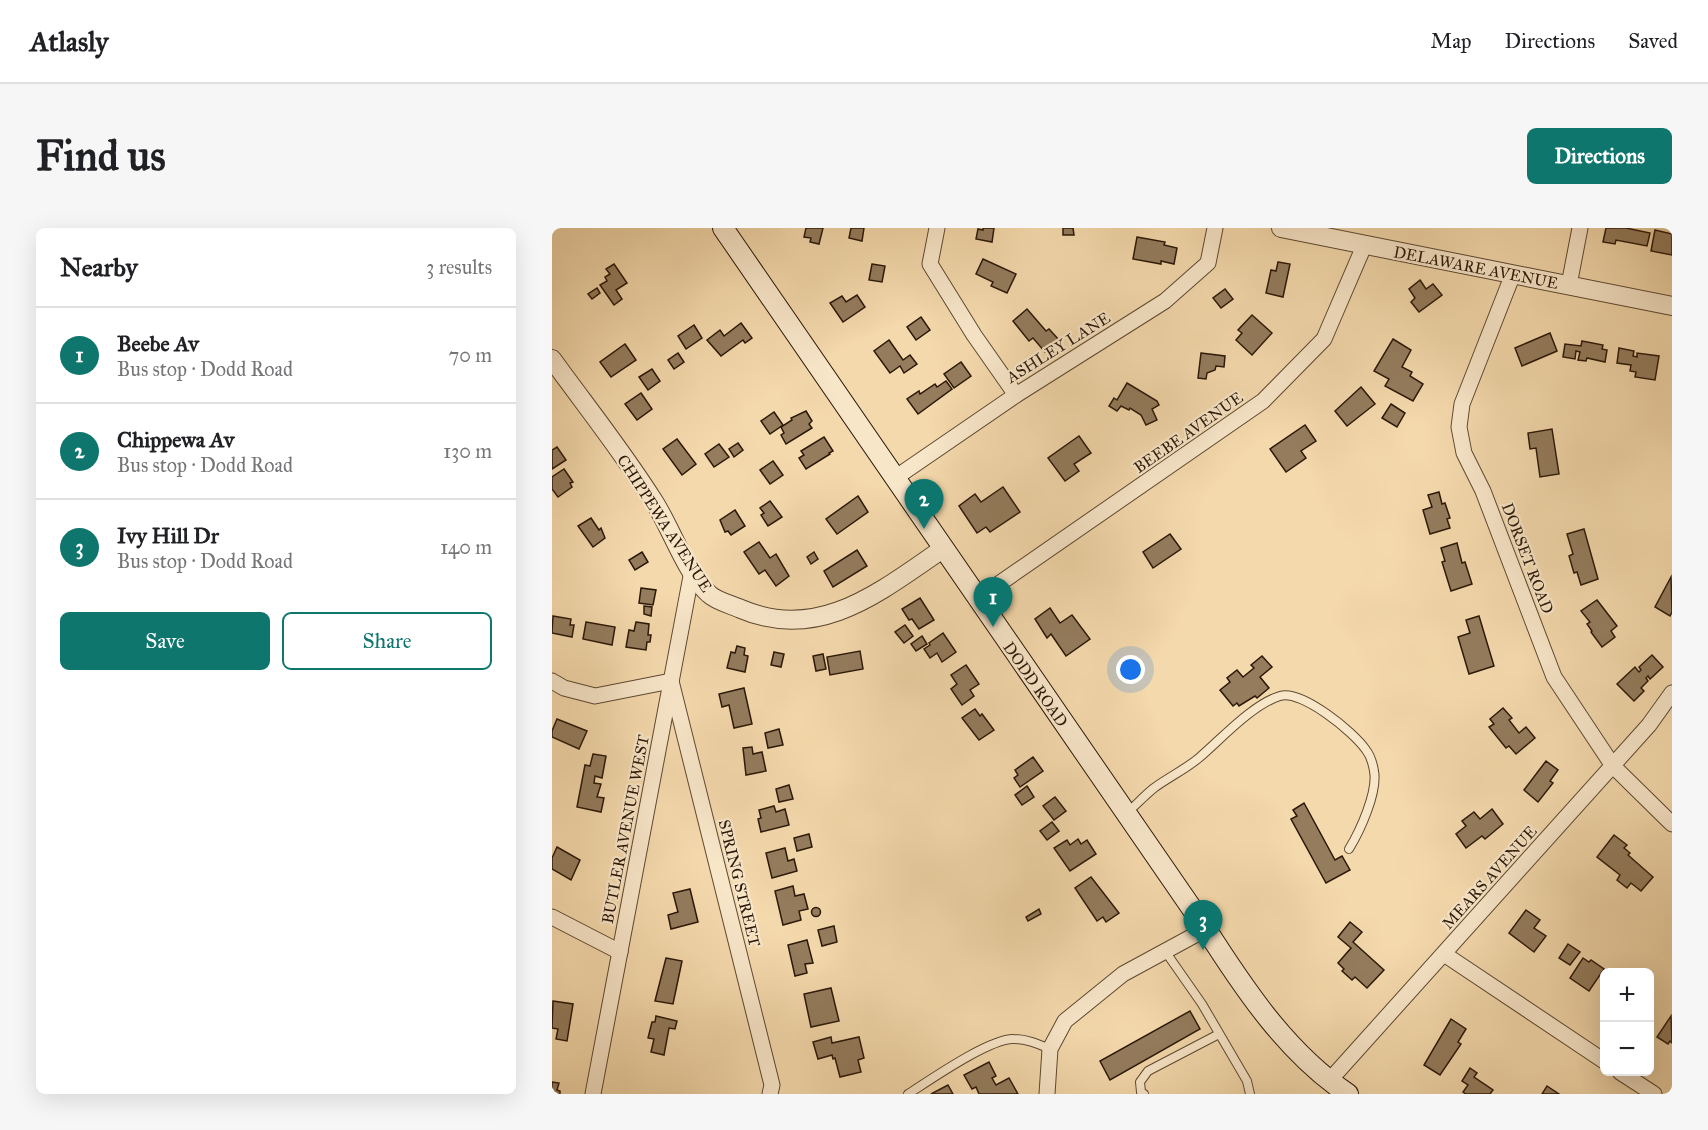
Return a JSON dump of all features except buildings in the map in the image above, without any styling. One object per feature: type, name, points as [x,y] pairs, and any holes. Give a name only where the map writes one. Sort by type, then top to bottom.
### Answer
[{"type":"main road","name":"DODD ROAD","points":[[723,228],[1239,980],[1281,1033],[1329,1081],[1348,1094]]},
{"type":"street","points":[[937,228],[930,264],[974,335],[1016,395]]},
{"type":"street","name":"ASHLEY LANE","points":[[895,478],[1016,395],[1165,301],[1208,263],[1215,228]]},
{"type":"street","name":"DELAWARE AVENUE","points":[[1281,228],[1672,306]]},
{"type":"street","points":[[1569,285],[1580,228]]},
{"type":"street","name":"BEEBE AVENUE","points":[[978,599],[1263,401],[1324,339],[1364,246]]},
{"type":"street","name":"DORSET ROAD","points":[[1513,274],[1462,404],[1459,427],[1464,453],[1483,491],[1554,677],[1613,766],[1672,824]]},
{"type":"street","name":"CHIPPEWA AVENUE","points":[[552,359],[653,500],[692,571],[709,595],[756,615],[802,621],[833,615],[873,596],[944,548]]},
{"type":"street","name":"BUTLER AVENUE WEST","points":[[593,1094],[692,571]]},
{"type":"street","points":[[552,681],[564,688],[595,696],[671,681]]},
{"type":"street","name":"SPRING STREET","points":[[671,681],[772,1085],[770,1094]]},
{"type":"street","name":"MEARS AVENUE","points":[[1329,1081],[1613,766],[1649,725],[1672,693]]},
{"type":"street","points":[[552,917],[620,952]]},
{"type":"street","points":[[1047,1094],[1050,1049],[1065,1021],[1123,974],[1206,929]]},
{"type":"street","points":[[1444,954],[1600,1058]]},
{"type":"street","points":[[1627,1076],[1654,1094]]},
{"type":"lane","points":[[1126,814],[1154,788],[1199,758],[1240,722],[1266,703],[1282,695],[1291,695],[1320,708],[1349,732],[1367,751],[1375,773],[1370,805],[1349,849]]},
{"type":"lane","points":[[1165,951],[1202,1004],[1247,1081],[1250,1094]]},
{"type":"lane","points":[[1144,1094],[1141,1092],[1140,1082],[1148,1071],[1219,1034]]},
{"type":"lane","points":[[908,1094],[991,1045],[1012,1039],[1027,1040],[1050,1049]]},
{"type":"place","name":"Chippewa Av","points":[[924,529]]},
{"type":"place","name":"Beebe Av","points":[[993,627]]},
{"type":"place","name":"Ivy Hill Dr","points":[[1203,950]]}]
